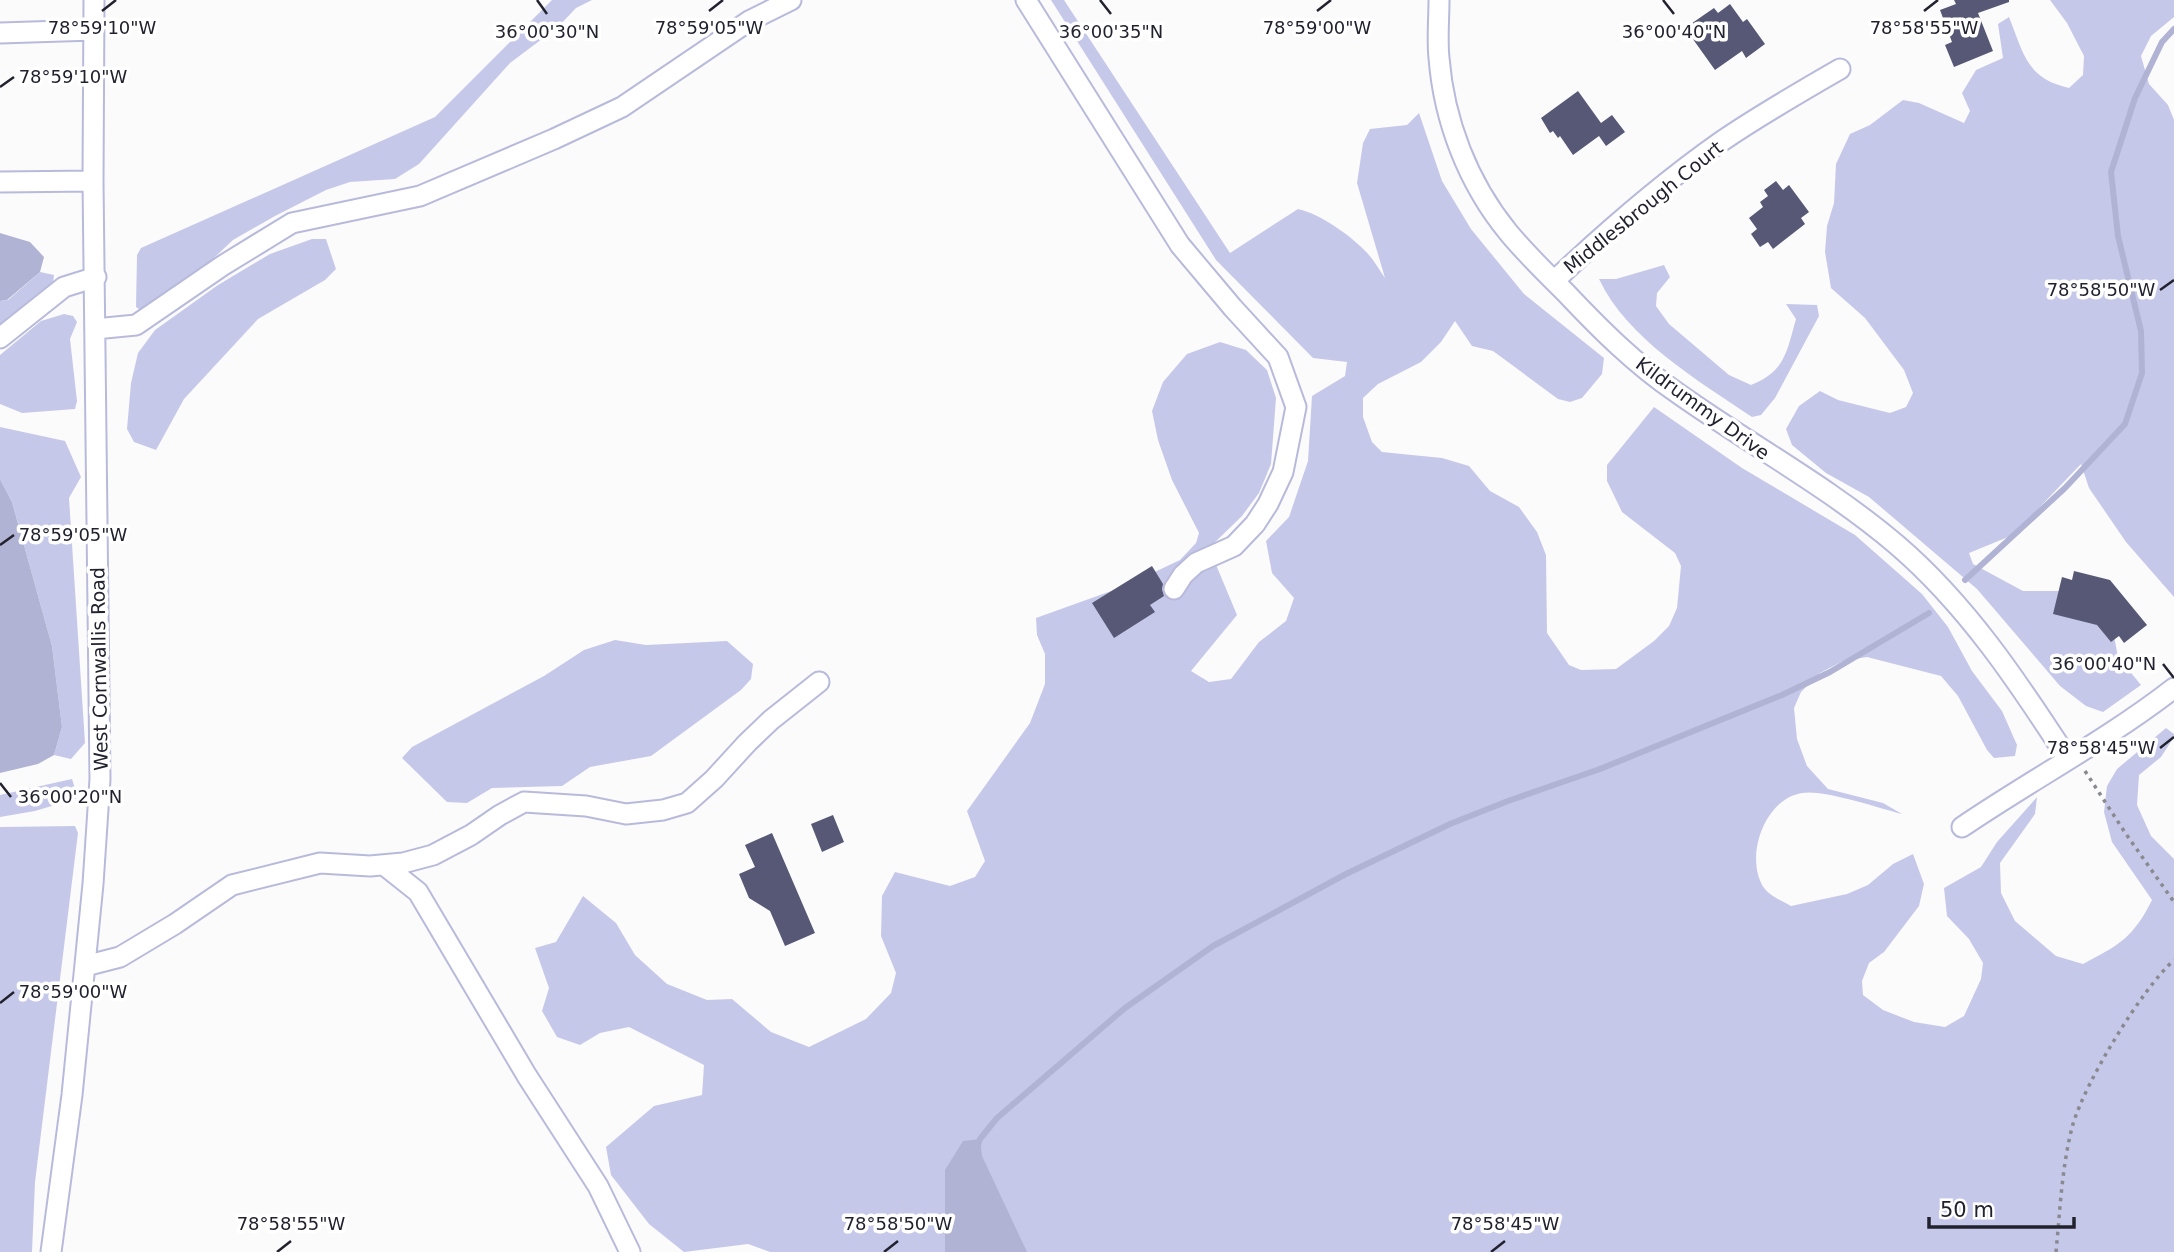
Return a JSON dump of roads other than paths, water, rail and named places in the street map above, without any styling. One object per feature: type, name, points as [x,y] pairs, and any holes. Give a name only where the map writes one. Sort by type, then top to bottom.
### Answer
[{"type":"street","name":"West Cornwallis Road","points":[[51,1252],[72,1095],[93,884],[100,779],[93,181],[94,0]]},
{"type":"street","points":[[95,329],[136,325],[222,266],[292,223],[420,196],[611,113],[748,21],[790,0]]},
{"type":"street","points":[[1026,0],[1180,246],[1278,357],[1296,407],[1283,472],[1255,523],[1234,546],[1196,563],[1183,575],[1174,589]]},
{"type":"street","name":"Kildrummy Drive","points":[[1439,0],[1438,56],[1449,117],[1466,163],[1481,192],[1506,229],[1595,324],[1656,377],[1858,515],[1920,566],[1959,606],[1996,652],[2071,757]]},
{"type":"street","points":[[0,33],[94,30]]},
{"type":"street","name":"Middlesbrough Court","points":[[1554,281],[1620,221],[1702,156],[1753,121],[1840,69]]},
{"type":"street","points":[[0,182],[93,181]]},
{"type":"street","points":[[0,338],[64,287],[96,277]]},
{"type":"street","points":[[85,965],[120,957],[232,885],[320,863],[384,865],[433,855],[524,802],[586,806],[626,814],[663,810],[687,803],[771,720],[819,682]]},
{"type":"street","points":[[1962,827],[2120,727],[2174,688]]},
{"type":"street","points":[[384,865],[418,892],[527,1076],[598,1186],[630,1252]]},
{"type":"waterway","points":[[1965,580],[2065,488],[2125,424],[2142,373],[2141,331],[2118,236],[2111,172],[2135,98],[2162,42],[2174,29]]},
{"type":"waterway","points":[[978,1145],[997,1118],[1125,1008],[1213,946],[1346,874],[1450,824],[1600,769],[1782,695],[1830,672],[1929,613]]}]
